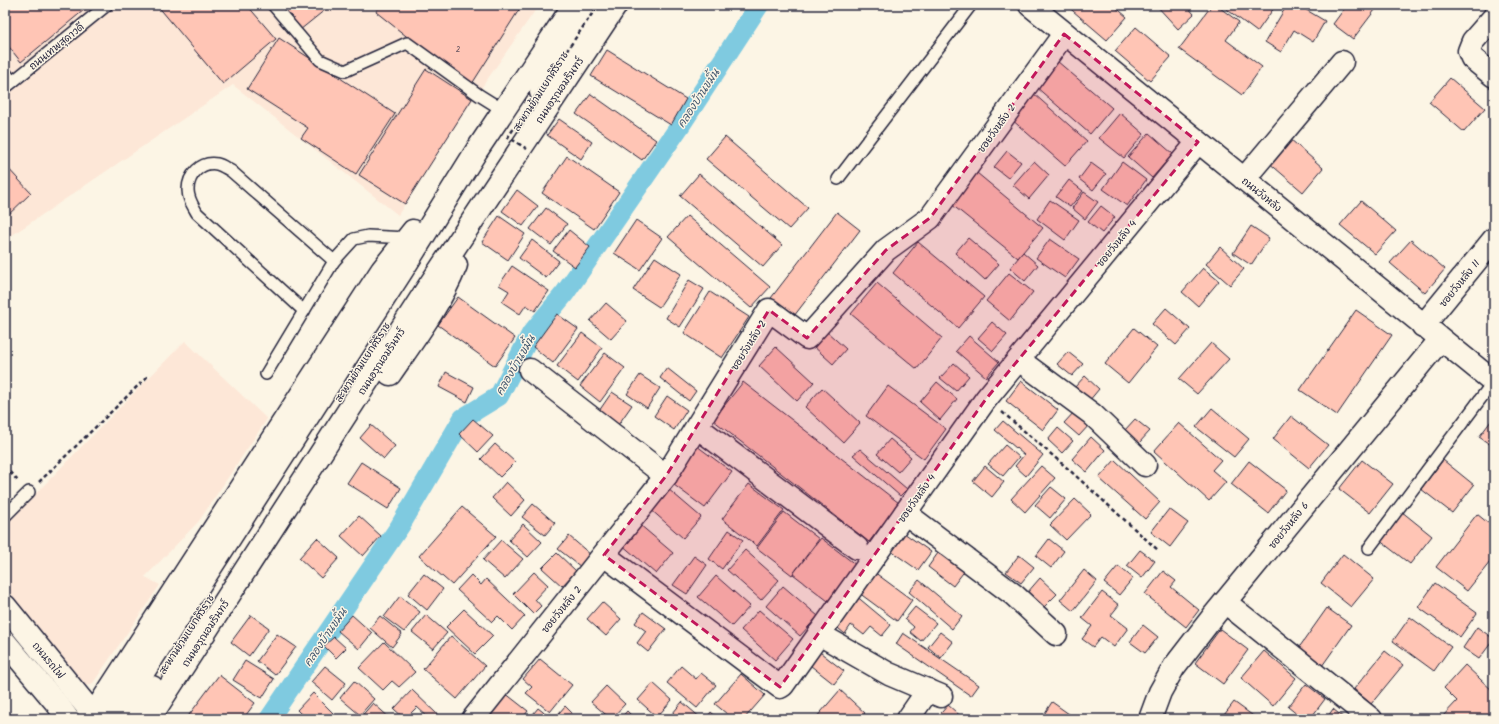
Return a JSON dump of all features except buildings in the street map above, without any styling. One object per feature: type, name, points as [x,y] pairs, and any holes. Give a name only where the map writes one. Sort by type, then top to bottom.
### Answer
[{"type":"main road","points":[[99,718],[403,269],[503,110],[574,5]]},
{"type":"main road","name":"สะพานข้ามแยกศิริราช","points":[[131,719],[441,241],[534,103],[595,5]]},
{"type":"main road","name":"ถนนอรุณอมรินทร์","points":[[149,719],[466,229],[616,5]]},
{"type":"main road","name":"ถนนวังหลัง","points":[[1030,5],[1440,340],[1494,382]]},
{"type":"main road","points":[[1494,17],[1473,41],[1469,51],[1472,58],[1494,76]]},
{"type":"main road","name":"ซอยวังหลัง 2","points":[[473,719],[666,476],[769,310],[807,338],[886,250],[930,218],[1064,34]]},
{"type":"main road","points":[[1244,180],[1342,62]]},
{"type":"main road","name":"ซอยวังหลัง 4","points":[[604,555],[778,687],[782,685],[986,399],[1198,142]]},
{"type":"main road","points":[[99,718],[382,270],[420,223],[445,200]]},
{"type":"main road","points":[[164,719],[282,529],[427,319],[450,280],[456,265],[466,229]]},
{"type":"main road","name":"ซอยวังหลัง 11","points":[[1423,326],[1494,240]]},
{"type":"main road","name":"ซอยวังหลัง 6","points":[[1150,719],[1160,692],[1174,667],[1225,602],[1440,340]]},
{"type":"main road","points":[[1019,360],[1092,414],[1146,465]]},
{"type":"main road","points":[[530,370],[666,476]]},
{"type":"main road","points":[[697,427],[857,548]]},
{"type":"main road","points":[[905,513],[1014,595],[1056,634]]},
{"type":"main road","points":[[1225,602],[1371,719]]},
{"type":"main road","name":"ถนนรถไฟ","points":[[5,606],[99,718]]},
{"type":"main road","points":[[819,634],[889,674],[934,693],[908,719]]},
{"type":"main road","points":[[5,642],[68,719]]},
{"type":"lane","name":"ถนนเทพสุดาวดี","points":[[9,85],[107,5]]},
{"type":"lane","points":[[273,5],[320,60],[345,71],[407,43],[479,95],[503,110]]},
{"type":"lane","points":[[838,179],[971,5]]},
{"type":"lane","points":[[5,72],[9,85]]},
{"type":"lane","points":[[304,311],[197,213],[191,204],[188,191],[189,181],[197,168],[207,164],[218,164],[231,171],[334,261]]},
{"type":"lane","points":[[266,374],[334,261],[354,239],[368,236],[407,238]]},
{"type":"lane","points":[[1369,548],[1494,382]]},
{"type":"lane","points":[[5,516],[29,492]]},
{"type":"path","points":[[527,149],[508,137],[598,5]]},
{"type":"path","points":[[5,467],[29,492],[149,375]]},
{"type":"path","points":[[986,399],[1066,467],[1159,551]]},
{"type":"highlighted area","points":[[1064,34],[1198,142],[986,399],[780,687],[604,555],[666,476],[769,310],[807,338],[886,250],[930,218]]},
{"type":"shaded area","points":[[5,5],[279,5],[301,30],[331,5],[539,5],[459,120],[398,215],[233,85],[5,240]]},
{"type":"shaded area","points":[[185,341],[267,419],[199,521],[145,577],[160,585],[93,683],[86,686],[5,587],[5,525]]},
{"type":"waterway","name":"คลองบ้านขมิ้น","points":[[269,719],[400,526],[463,418],[499,396],[531,334],[565,293],[680,126],[759,5]]}]
